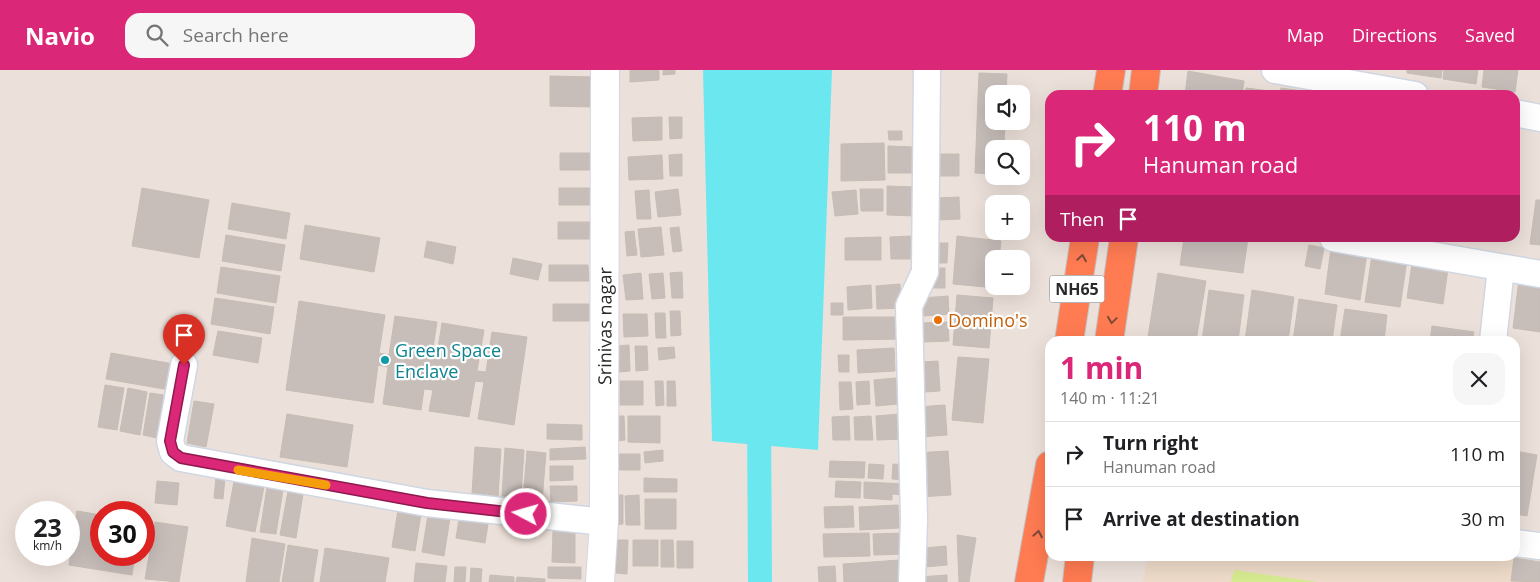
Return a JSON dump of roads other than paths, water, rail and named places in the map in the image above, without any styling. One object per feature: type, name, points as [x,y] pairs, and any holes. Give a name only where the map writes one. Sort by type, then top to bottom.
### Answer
[{"type":"highway","points":[[1108,90],[1111,70]]},
{"type":"highway","points":[[1144,90],[1146,70]]},
{"type":"highway","name":"NH65","points":[[1070,336],[1084,242]]},
{"type":"highway","name":"NH65","points":[[1110,336],[1123,242]]},
{"type":"highway","points":[[1029,582],[1045,492]]},
{"type":"highway","points":[[1077,582],[1079,561]]},
{"type":"street","name":"Srinivas nagar","points":[[600,582],[604,522],[605,70]]},
{"type":"street","points":[[912,582],[914,520],[909,306],[924,272],[927,70]]},
{"type":"street","points":[[1275,70],[1387,90]]},
{"type":"street","points":[[1520,114],[1540,118]]},
{"type":"street","points":[[1355,242],[1540,274]]},
{"type":"street","points":[[1494,336],[1501,268]]},
{"type":"street","points":[[184,365],[170,441],[173,452],[181,458],[427,503],[604,522]]},
{"type":"street","points":[[1520,543],[1540,546]]},
{"type":"water","points":[[703,70],[832,70],[818,450],[712,441]]},
{"type":"waterway","points":[[759,412],[760,582]]},
{"type":"place","name":"Domino's","points":[[938,320]]},
{"type":"place","name":"Green Space Enclave","points":[[385,360]]}]
